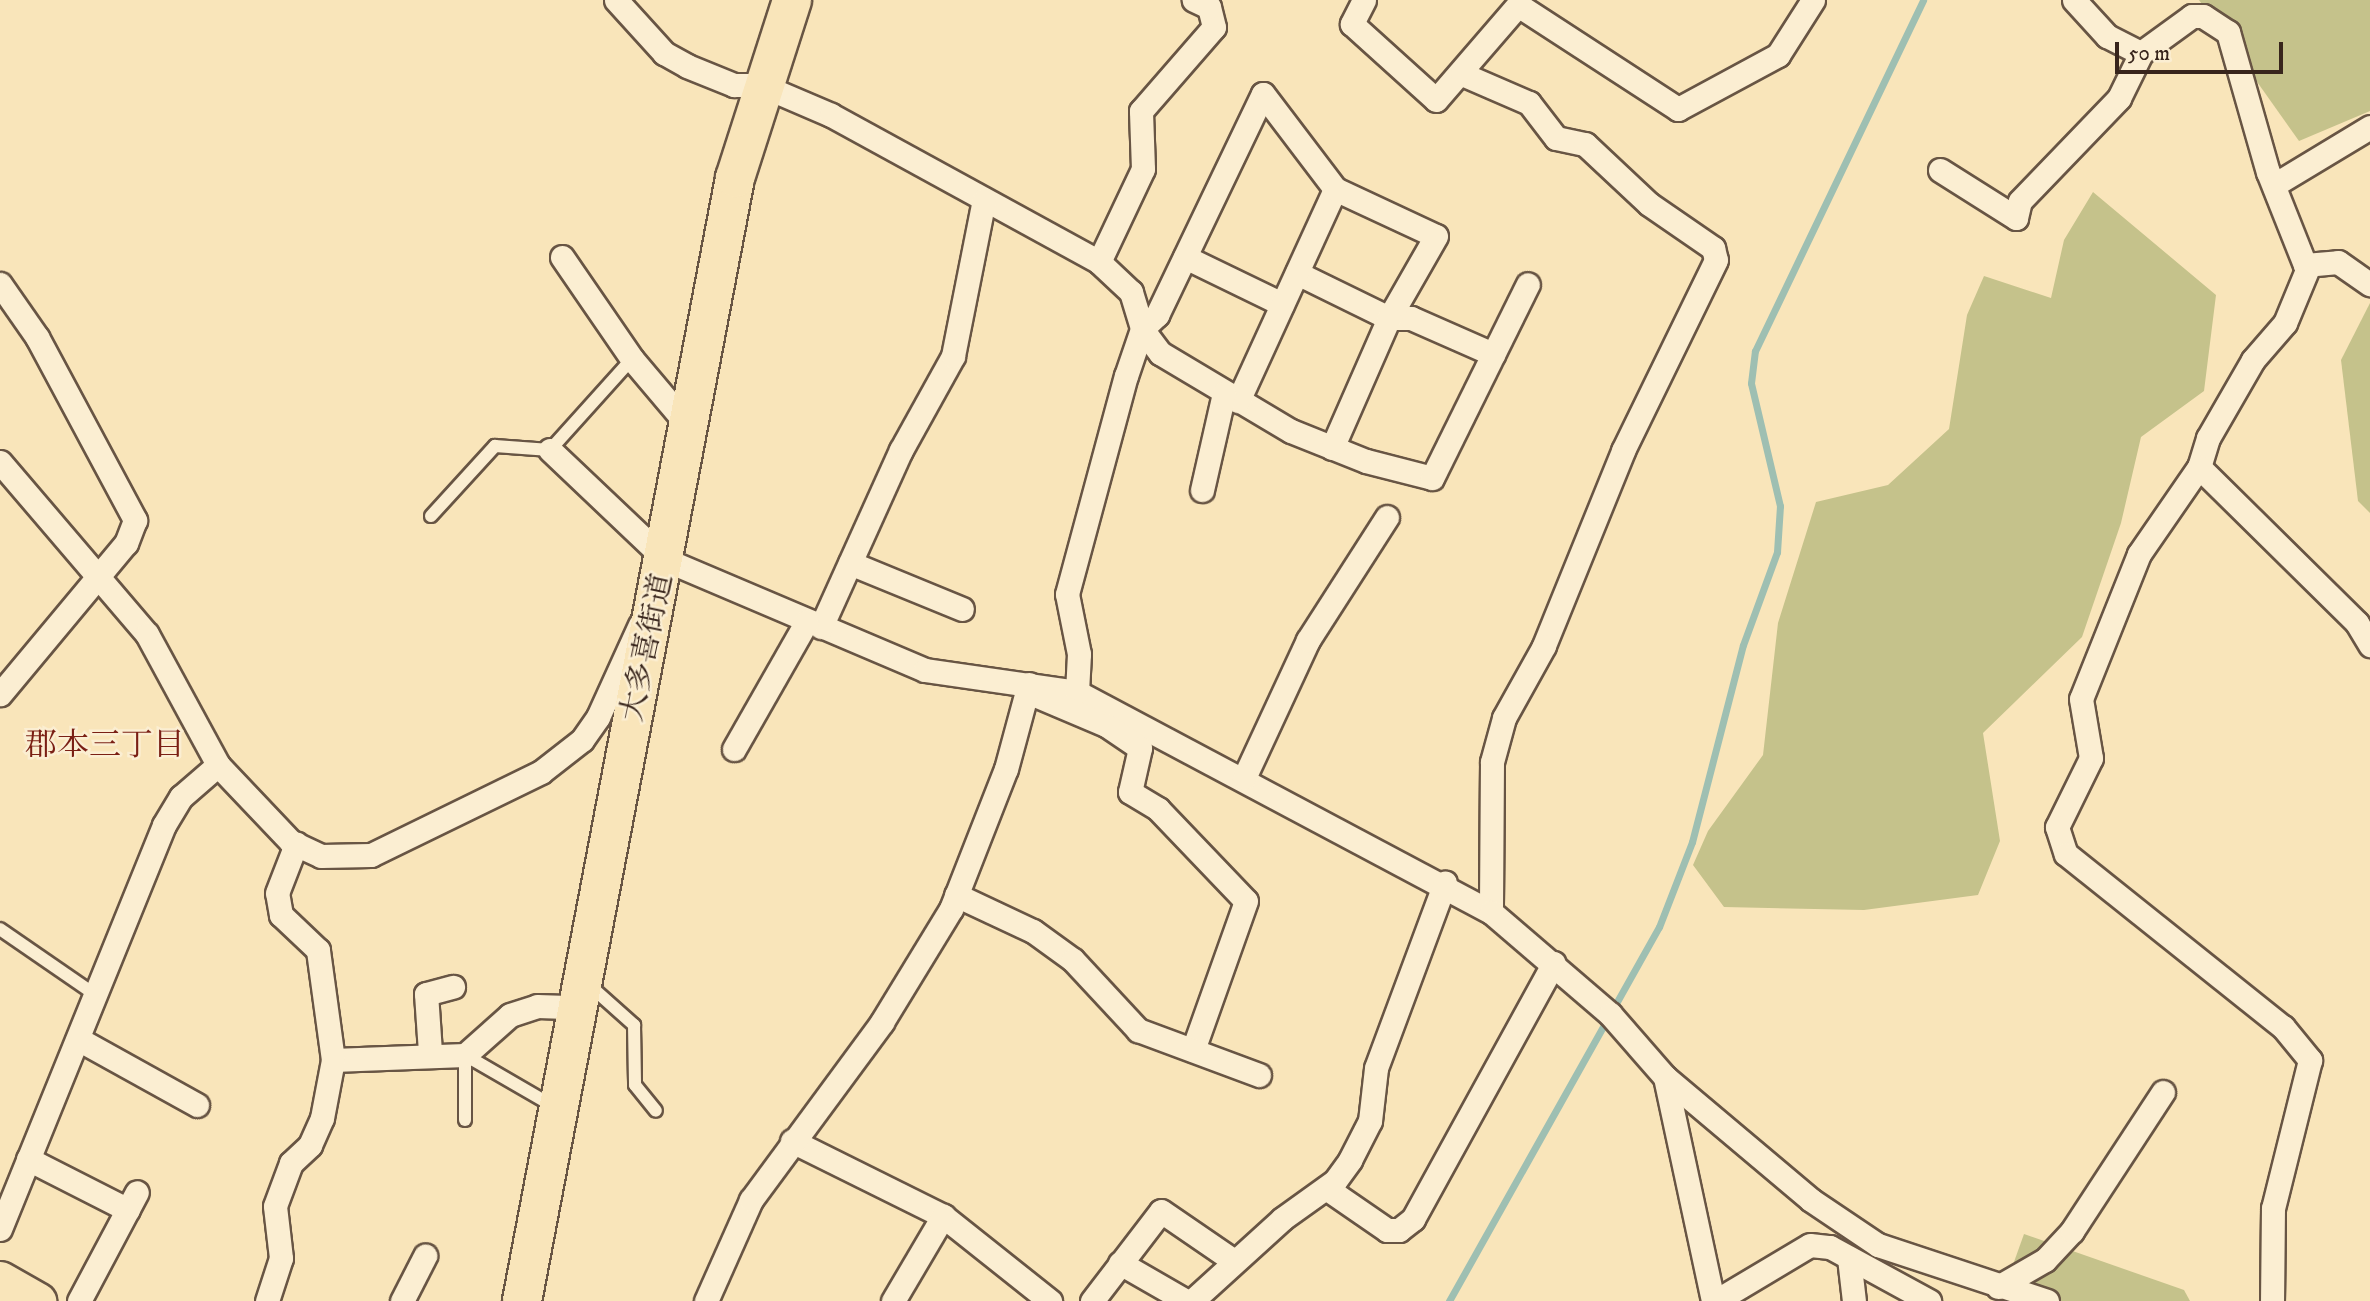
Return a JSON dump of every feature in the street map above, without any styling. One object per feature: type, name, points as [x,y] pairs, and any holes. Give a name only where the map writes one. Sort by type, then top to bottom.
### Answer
[{"type":"highway","name":"大多喜街道","points":[[522,1301],[578,992],[692,430],[735,178],[761,85],[792,0]]},
{"type":"main road","points":[[0,1280],[37,1301]]},
{"type":"street","points":[[616,0],[664,53],[734,85],[761,85],[889,145],[1099,262],[1131,292],[1142,329],[1160,353],[1231,397],[1332,448],[1432,478],[1528,284]]},
{"type":"street","points":[[1099,262],[1143,169],[1141,111],[1214,27],[1209,7],[1194,0]]},
{"type":"street","points":[[1364,0],[1352,24],[1422,91],[1436,100],[1462,74],[1518,5],[1678,109],[1778,55],[1813,0]]},
{"type":"street","points":[[2074,0],[2107,36],[2141,53]]},
{"type":"street","points":[[1940,170],[2016,218],[2020,201],[2119,98],[2141,53],[2192,16],[2203,16],[2228,32],[2274,185],[2305,265],[2285,323],[2253,360],[2208,438],[2199,467],[2139,554],[2081,699],[2091,758],[2057,827],[2058,842],[2166,939],[2283,1027],[2310,1060],[2273,1208],[2272,1301]]},
{"type":"street","points":[[1462,74],[1529,103],[1556,138],[1585,144],[1649,204],[1713,248],[1716,260],[1623,451],[1544,646],[1504,718],[1492,762],[1491,912]]},
{"type":"street","points":[[1077,692],[1079,654],[1067,594],[1142,329],[1157,315],[1263,94],[1335,189],[1436,236],[1389,318],[1332,448]]},
{"type":"street","points":[[2274,185],[2370,127]]},
{"type":"street","points":[[1202,490],[1231,397],[1282,304],[1335,189]]},
{"type":"street","points":[[734,749],[850,563],[953,356],[984,200]]},
{"type":"street","points":[[562,257],[632,359],[692,430]]},
{"type":"street","points":[[1185,257],[1282,304]]},
{"type":"street","points":[[2305,265],[2338,262],[2370,284]]},
{"type":"street","points":[[1297,273],[1389,318],[1411,318],[1493,354]]},
{"type":"street","points":[[0,284],[37,337],[135,520],[135,531],[0,694]]},
{"type":"street","points":[[550,450],[662,578],[814,624],[925,670],[1028,688],[1077,692],[1445,882],[1491,912],[1555,963],[1643,1046],[1665,1077],[1811,1200],[1878,1245],[1998,1287],[2047,1301]]},
{"type":"street","points":[[0,462],[96,579],[147,634],[218,765],[296,844],[338,859],[371,855],[541,772],[582,740],[598,717],[662,578]]},
{"type":"street","points":[[2199,467],[2357,623],[2370,645]]},
{"type":"street","points":[[1244,778],[1308,640],[1387,517]]},
{"type":"street","points":[[850,563],[962,609]]},
{"type":"street","points":[[706,1301],[751,1200],[792,1141],[883,1022],[956,895],[1006,769],[1028,688]]},
{"type":"street","points":[[1028,688],[1106,725],[1140,748],[1130,792],[1158,809],[1246,901],[1193,1051]]},
{"type":"street","points":[[0,1229],[97,996],[164,825],[181,797],[218,765]]},
{"type":"street","points":[[267,1301],[281,1258],[275,1206],[291,1163],[310,1145],[322,1118],[333,1060],[318,950],[281,915],[277,893],[296,844]]},
{"type":"street","points":[[1192,1301],[1234,1261],[1326,1188],[1370,1121],[1376,1068],[1445,882]]},
{"type":"street","points":[[956,895],[1033,931],[1073,960],[1138,1030],[1259,1075]]},
{"type":"street","points":[[1326,1188],[1387,1230],[1399,1230],[1413,1219],[1555,963]]},
{"type":"street","points":[[430,1052],[426,994],[453,988]]},
{"type":"street","points":[[333,1060],[430,1052],[466,1055],[510,1015],[578,992]]},
{"type":"street","points":[[78,1039],[198,1105]]},
{"type":"street","points":[[1665,1077],[1715,1301],[1810,1245],[1849,1258],[1929,1301]]},
{"type":"street","points":[[1998,1287],[2045,1260],[2072,1231],[2163,1092]]},
{"type":"street","points":[[792,1141],[943,1216],[1047,1300]]},
{"type":"street","points":[[27,1159],[132,1201],[79,1301]]},
{"type":"street","points":[[1092,1301],[1161,1211],[1234,1261]]},
{"type":"street","points":[[893,1301],[943,1216]]},
{"type":"street","points":[[402,1301],[425,1256]]},
{"type":"street","points":[[1849,1258],[1854,1301]]},
{"type":"street","points":[[1120,1263],[1186,1301]]},
{"type":"lane","points":[[431,516],[495,446],[550,450],[632,359]]},
{"type":"lane","points":[[0,929],[97,996]]},
{"type":"lane","points":[[578,992],[634,1025],[635,1085],[656,1111]]},
{"type":"lane","points":[[465,1120],[466,1055],[556,1108]]},
{"type":"shaded area","points":[[2199,0],[2370,0],[2370,111],[2299,141]]},
{"type":"shaded area","points":[[2093,192],[2216,295],[2204,391],[2141,437],[2121,523],[2082,637],[1983,733],[2000,841],[1978,895],[1864,910],[1724,907],[1693,865],[1708,831],[1763,755],[1778,623],[1816,502],[1888,485],[1949,429],[1967,315],[1984,276],[2051,298],[2064,240]]},
{"type":"shaded area","points":[[2370,303],[2370,513],[2358,501],[2341,360]]},
{"type":"shaded area","points":[[2024,1234],[2184,1290],[2190,1301],[2000,1301]]},
{"type":"waterway","points":[[1449,1301],[1659,927],[1692,842],[1743,645],[1777,552],[1780,506],[1751,383],[1755,351],[1923,0]]},
{"type":"district","name":"郡本三丁目","points":[[105,746]]}]
